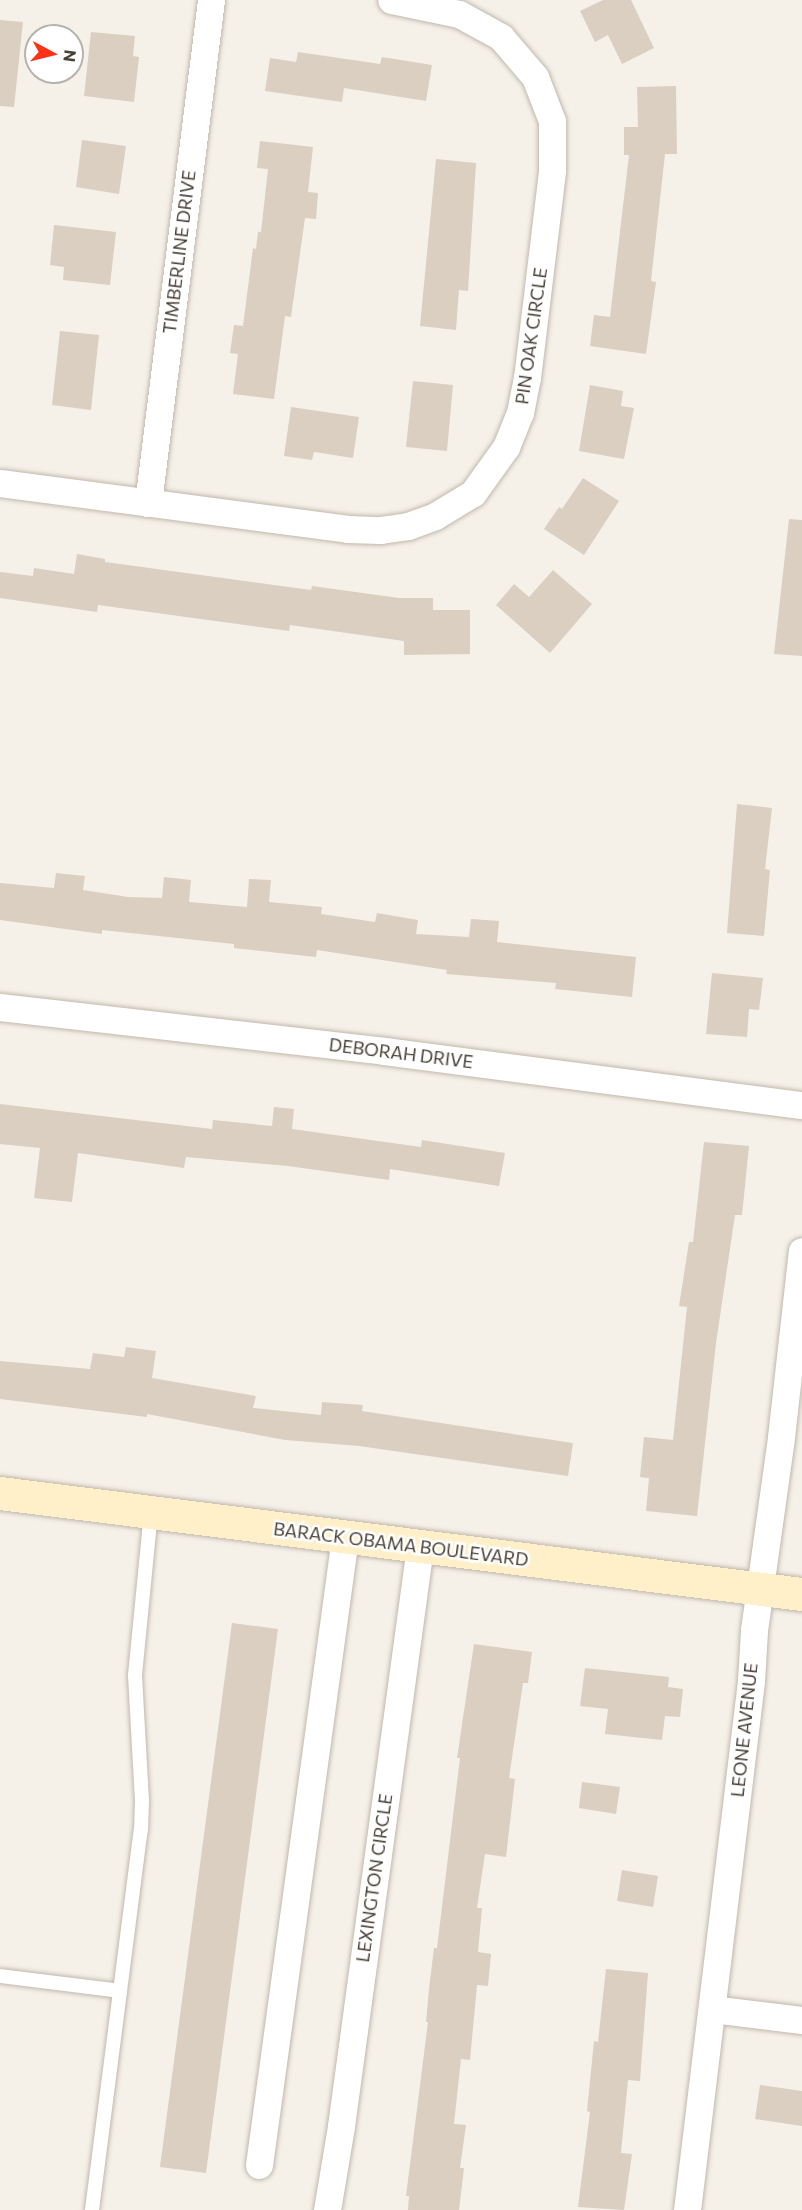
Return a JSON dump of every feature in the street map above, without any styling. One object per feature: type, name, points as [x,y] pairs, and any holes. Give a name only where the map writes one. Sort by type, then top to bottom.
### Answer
[{"type":"main road","name":"BARACK OBAMA BOULEVARD","points":[[0,1493],[802,1594]]},
{"type":"street","name":"TIMBERLINE DRIVE","points":[[148,503],[211,0]]},
{"type":"street","name":"PIN OAK CIRCLE","points":[[0,483],[348,529],[380,530],[408,526],[435,516],[473,493],[506,447],[520,413],[527,378],[552,170],[552,121],[535,77],[501,37],[459,14],[391,0]]},
{"type":"street","name":"DEBORAH DRIVE","points":[[0,1007],[384,1051],[802,1105]]},
{"type":"street","name":"LEONE AVENUE","points":[[687,2210],[802,1251]]},
{"type":"street","points":[[259,2165],[345,1536]]},
{"type":"street","name":"LEXINGTON CIRCLE","points":[[327,2210],[341,2126],[420,1546]]},
{"type":"street","points":[[711,2009],[802,2020]]},
{"type":"lane","points":[[92,2210],[141,1830],[142,1801],[135,1675],[152,1512]]},
{"type":"lane","points":[[0,1976],[120,1991]]},
{"type":"building","points":[[603,0],[631,0],[654,48],[622,64],[608,35],[595,42],[580,11]]},
{"type":"building","points":[[0,20],[23,22],[14,107],[0,106]]},
{"type":"building","points":[[91,32],[135,36],[133,56],[139,57],[134,102],[84,96]]},
{"type":"building","points":[[298,52],[380,64],[382,57],[432,65],[426,101],[344,88],[342,102],[265,91],[270,58],[296,62]]},
{"type":"building","points":[[676,86],[677,154],[665,154],[651,281],[656,282],[646,354],[590,346],[594,315],[610,317],[629,155],[624,155],[624,127],[638,127],[637,87]]},
{"type":"building","points":[[82,140],[126,146],[119,194],[76,187]]},
{"type":"building","points":[[260,141],[313,147],[308,192],[318,193],[316,219],[305,218],[291,317],[285,316],[274,399],[233,394],[238,354],[230,353],[234,325],[243,326],[253,248],[256,249],[258,232],[261,232],[268,169],[257,168]]},
{"type":"building","points":[[436,159],[476,163],[468,291],[459,290],[456,330],[420,326]]},
{"type":"building","points":[[54,225],[116,232],[110,285],[63,280],[64,267],[50,265]]},
{"type":"building","points":[[60,331],[99,335],[91,410],[52,405]]},
{"type":"building","points":[[413,381],[453,385],[447,451],[406,447]]},
{"type":"building","points":[[590,385],[623,391],[621,406],[634,408],[624,459],[579,451]]},
{"type":"building","points":[[291,407],[359,417],[353,458],[314,452],[312,460],[284,456]]},
{"type":"building","points":[[583,478],[619,501],[584,555],[544,529],[559,507],[562,509]]},
{"type":"building","points":[[789,519],[802,520],[802,656],[774,654]]},
{"type":"building","points":[[77,554],[105,559],[105,562],[311,590],[312,586],[399,598],[433,598],[433,610],[470,610],[470,654],[404,655],[404,641],[290,625],[289,631],[98,605],[97,612],[0,598],[0,572],[33,576],[34,568],[74,574]]},
{"type":"building","points":[[553,570],[592,604],[550,653],[496,605],[514,584],[529,597]]},
{"type":"building","points":[[737,804],[772,808],[765,869],[770,870],[764,936],[727,933]]},
{"type":"building","points":[[56,873],[85,876],[83,890],[128,897],[162,898],[164,877],[191,880],[189,902],[247,907],[249,879],[271,880],[269,902],[322,907],[321,914],[375,922],[377,913],[418,920],[416,934],[469,937],[471,919],[499,921],[497,942],[636,957],[632,997],[555,989],[556,983],[446,974],[447,970],[317,950],[316,957],[234,948],[234,944],[102,930],[102,934],[0,920],[0,883],[54,888]]},
{"type":"building","points":[[712,973],[763,978],[759,1010],[749,1009],[747,1037],[706,1034]]},
{"type":"building","points":[[0,1104],[212,1129],[213,1120],[272,1126],[274,1107],[294,1109],[292,1129],[421,1147],[422,1140],[505,1153],[499,1186],[390,1169],[389,1180],[288,1166],[186,1157],[184,1168],[78,1153],[72,1202],[34,1198],[40,1148],[0,1144]]},
{"type":"building","points":[[704,1142],[749,1146],[742,1215],[735,1215],[716,1343],[697,1516],[646,1511],[649,1478],[640,1477],[644,1437],[673,1440],[687,1307],[679,1306],[689,1242],[693,1242]]},
{"type":"building","points":[[126,1347],[156,1351],[152,1378],[256,1396],[253,1408],[321,1415],[322,1402],[363,1405],[362,1411],[573,1443],[568,1476],[359,1446],[285,1440],[147,1414],[147,1417],[0,1399],[0,1361],[90,1369],[93,1353],[124,1357]]},
{"type":"building","points":[[232,1623],[278,1629],[206,2173],[160,2167]]},
{"type":"building","points":[[474,1644],[532,1652],[528,1683],[523,1683],[509,1778],[515,1779],[506,1857],[485,1854],[477,1908],[482,1908],[478,1952],[491,1954],[488,1986],[477,1985],[470,2060],[461,2059],[454,2124],[466,2125],[460,2168],[464,2168],[459,2210],[408,2210],[409,2196],[406,2196],[428,2022],[426,2022],[429,1989],[434,1948],[437,1948],[460,1758],[457,1758]]},
{"type":"building","points":[[585,1668],[669,1677],[668,1687],[683,1689],[680,1717],[665,1716],[662,1740],[605,1734],[608,1709],[580,1706]]},
{"type":"building","points":[[582,1782],[620,1787],[616,1814],[579,1808]]},
{"type":"building","points":[[622,1870],[658,1876],[653,1907],[617,1901]]},
{"type":"building","points":[[606,1969],[648,1973],[640,2081],[628,2080],[621,2153],[632,2154],[624,2210],[578,2207],[590,2112],[587,2111],[594,2041],[598,2042]]},
{"type":"building","points":[[760,2085],[802,2091],[802,2126],[755,2119]]}]
